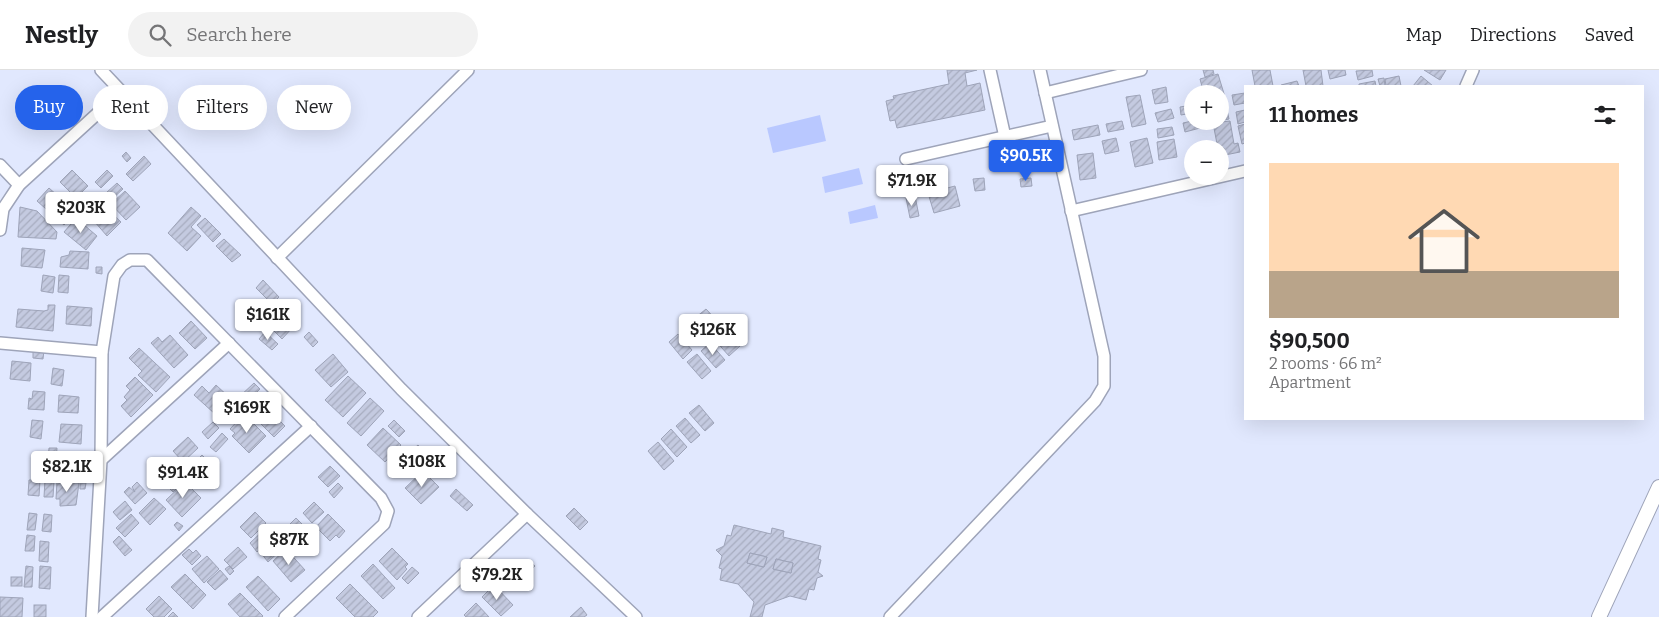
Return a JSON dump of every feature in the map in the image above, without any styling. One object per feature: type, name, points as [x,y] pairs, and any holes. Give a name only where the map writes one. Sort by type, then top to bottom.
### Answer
[{"type":"street","points":[[101,70],[115,85]]},
{"type":"street","points":[[277,258],[468,70]]},
{"type":"street","points":[[990,70],[1005,137]]},
{"type":"street","points":[[890,617],[1095,401],[1104,386],[1104,356],[1040,70]]},
{"type":"street","points":[[1045,93],[1141,70]]},
{"type":"street","points":[[1466,85],[1473,70]]},
{"type":"street","points":[[0,230],[4,209],[20,185],[93,118]]},
{"type":"street","points":[[906,159],[1052,126]]},
{"type":"street","points":[[157,130],[401,389],[526,514],[636,617]]},
{"type":"street","points":[[0,165],[20,185]]},
{"type":"street","points":[[1071,211],[1244,171]]},
{"type":"street","points":[[92,617],[101,460],[102,352],[114,276],[122,264],[138,259],[147,260],[311,426],[380,498],[388,511],[388,517],[384,524],[286,617]]},
{"type":"street","points":[[0,343],[102,352]]},
{"type":"street","points":[[101,460],[229,343]]},
{"type":"street","points":[[102,617],[311,426]]},
{"type":"street","points":[[1599,617],[1659,487]]},
{"type":"street","points":[[418,617],[526,514]]},
{"type":"shaded area","points":[[820,115],[826,141],[773,153],[767,128]]},
{"type":"shaded area","points":[[859,168],[863,184],[825,193],[822,177]]},
{"type":"shaded area","points":[[875,205],[878,218],[850,224],[848,212]]},
{"type":"building","points":[[947,70],[977,70],[965,73],[967,86],[980,83],[985,110],[897,128],[895,120],[890,121],[886,101],[894,99],[893,96],[949,84]]},
{"type":"building","points":[[1203,70],[1213,70],[1214,74],[1205,77]]},
{"type":"building","points":[[1252,70],[1270,70],[1273,85],[1255,85]]},
{"type":"building","points":[[1303,70],[1321,70],[1323,85],[1306,85]]},
{"type":"building","points":[[1328,70],[1345,70],[1346,75],[1330,79]]},
{"type":"building","points":[[1372,70],[1373,76],[1358,80],[1356,71]]},
{"type":"building","points":[[1424,70],[1446,70],[1440,80]]},
{"type":"building","points":[[1218,74],[1221,85],[1202,85],[1200,79]]},
{"type":"building","points":[[1399,76],[1401,85],[1386,85],[1385,79]]},
{"type":"building","points":[[1421,76],[1432,85],[1414,85]]},
{"type":"building","points":[[1384,78],[1385,85],[1380,85],[1378,79]]},
{"type":"building","points":[[1297,81],[1299,85],[1281,85]]},
{"type":"building","points":[[1375,81],[1376,85],[1359,85]]},
{"type":"building","points":[[1166,87],[1168,102],[1155,104],[1152,90]]},
{"type":"building","points":[[1244,93],[1244,103],[1234,105],[1232,95]]},
{"type":"building","points":[[1140,95],[1146,124],[1132,127],[1126,97]]},
{"type":"building","points":[[1184,106],[1184,114],[1181,115],[1180,107]]},
{"type":"building","points":[[1171,109],[1174,118],[1158,122],[1155,113]]},
{"type":"building","points":[[1244,110],[1244,122],[1238,124],[1236,112]]},
{"type":"building","points":[[1122,121],[1124,129],[1108,132],[1106,124]]},
{"type":"building","points":[[1229,121],[1234,144],[1238,143],[1240,152],[1229,154],[1229,140],[1216,140],[1214,130],[1229,130]]},
{"type":"building","points":[[1244,124],[1244,143],[1242,144],[1238,126]]},
{"type":"building","points":[[1098,125],[1100,135],[1074,140],[1072,130]]},
{"type":"building","points":[[1172,127],[1174,135],[1158,138],[1157,129]]},
{"type":"building","points":[[1116,138],[1119,151],[1105,154],[1102,141]]},
{"type":"building","points":[[1147,138],[1153,163],[1135,167],[1130,142]]},
{"type":"building","points":[[1174,139],[1177,157],[1159,160],[1157,142]]},
{"type":"building","points":[[1029,150],[1033,154],[1029,158],[1025,154]]},
{"type":"building","points":[[126,152],[131,158],[127,162],[122,156]]},
{"type":"building","points":[[1093,153],[1096,178],[1080,180],[1077,155]]},
{"type":"building","points":[[144,156],[151,164],[133,181],[126,174]]},
{"type":"building","points":[[1031,162],[1036,167],[1031,172],[1026,167]]},
{"type":"building","points":[[72,170],[88,186],[76,198],[60,182]]},
{"type":"building","points":[[107,170],[113,176],[101,188],[95,182]]},
{"type":"building","points":[[984,178],[985,190],[975,191],[973,179]]},
{"type":"building","points":[[1031,178],[1032,186],[1021,187],[1020,179]]},
{"type":"building","points":[[117,183],[123,189],[112,199],[106,193]]},
{"type":"building","points":[[955,186],[960,206],[934,213],[928,193]]},
{"type":"building","points":[[49,188],[76,212],[64,225],[37,201]]},
{"type":"building","points":[[125,191],[140,207],[126,220],[111,204]]},
{"type":"building","points":[[915,196],[919,216],[910,218],[906,198]]},
{"type":"building","points":[[97,197],[105,204],[94,216],[86,209]]},
{"type":"building","points":[[20,207],[37,211],[57,232],[56,239],[18,237]]},
{"type":"building","points":[[191,207],[201,216],[191,227],[201,236],[187,251],[168,233]]},
{"type":"building","points":[[107,209],[121,222],[107,236],[94,221]]},
{"type":"building","points":[[76,218],[97,236],[86,250],[64,232]]},
{"type":"building","points":[[205,218],[221,234],[213,242],[197,225]]},
{"type":"building","points":[[224,239],[241,255],[232,262],[216,246]]},
{"type":"building","points":[[22,248],[45,250],[42,268],[21,266]]},
{"type":"building","points":[[70,251],[89,252],[88,269],[60,267],[61,257],[69,255]]},
{"type":"building","points":[[96,267],[102,267],[102,274],[96,273]]},
{"type":"building","points":[[43,275],[55,277],[53,293],[41,291]]},
{"type":"building","points":[[59,275],[69,276],[68,293],[58,292]]},
{"type":"building","points":[[263,280],[279,297],[272,304],[256,288]]},
{"type":"building","points":[[48,305],[55,305],[53,331],[16,327],[18,309],[44,311],[48,310]]},
{"type":"building","points":[[67,306],[92,308],[91,326],[66,324]]},
{"type":"building","points":[[706,309],[721,325],[710,335],[695,318]]},
{"type":"building","points":[[280,314],[293,327],[282,339],[269,326]]},
{"type":"building","points":[[191,321],[207,338],[195,349],[179,333]]},
{"type":"building","points":[[692,322],[707,338],[698,346],[683,330]]},
{"type":"building","points":[[725,330],[740,346],[729,356],[714,339]]},
{"type":"building","points":[[265,332],[278,344],[272,350],[259,339]]},
{"type":"building","points":[[309,332],[318,342],[313,347],[304,337]]},
{"type":"building","points":[[678,334],[692,350],[683,359],[669,342]]},
{"type":"building","points":[[170,335],[188,355],[174,368],[151,343],[158,337],[162,342]]},
{"type":"building","points":[[710,343],[725,360],[716,368],[701,351]]},
{"type":"building","points":[[139,348],[170,377],[156,392],[138,375],[142,371],[129,358]]},
{"type":"building","points":[[33,349],[44,350],[43,359],[33,358]]},
{"type":"building","points":[[333,354],[348,372],[331,387],[315,370]]},
{"type":"building","points":[[697,354],[711,371],[702,379],[687,362]]},
{"type":"building","points":[[12,361],[31,363],[30,381],[10,379]]},
{"type":"building","points":[[53,368],[64,370],[62,386],[51,384]]},
{"type":"building","points":[[348,376],[366,393],[343,417],[325,400]]},
{"type":"building","points":[[135,377],[153,395],[131,417],[121,406],[127,400],[124,397],[130,390],[126,386]]},
{"type":"building","points":[[254,383],[260,389],[245,404],[239,397]]},
{"type":"building","points":[[216,385],[230,398],[215,414],[194,395],[202,386],[209,393]]},
{"type":"building","points":[[33,391],[45,392],[44,410],[28,409],[29,398],[32,399]]},
{"type":"building","points":[[59,395],[79,397],[78,413],[58,412]]},
{"type":"building","points":[[370,398],[384,411],[361,436],[347,423]]},
{"type":"building","points":[[233,403],[239,410],[226,423],[219,416]]},
{"type":"building","points":[[699,405],[714,423],[705,431],[689,413]]},
{"type":"building","points":[[272,413],[285,426],[274,437],[261,424]]},
{"type":"building","points":[[244,414],[266,436],[249,453],[232,436],[235,433],[230,429]]},
{"type":"building","points":[[685,418],[700,435],[691,443],[676,426]]},
{"type":"building","points":[[32,420],[43,421],[41,439],[30,437]]},
{"type":"building","points":[[394,420],[405,431],[399,437],[388,426]]},
{"type":"building","points":[[213,422],[219,428],[208,439],[202,432]]},
{"type":"building","points":[[61,424],[82,425],[81,444],[59,442]]},
{"type":"building","points":[[383,428],[401,445],[385,462],[367,445]]},
{"type":"building","points":[[671,429],[687,447],[677,457],[661,439]]},
{"type":"building","points":[[222,433],[228,439],[216,452],[210,447]]},
{"type":"building","points":[[188,437],[198,448],[183,462],[173,451]]},
{"type":"building","points":[[658,442],[674,461],[664,470],[648,451]]},
{"type":"building","points":[[418,445],[430,459],[424,465],[413,452],[409,453]]},
{"type":"building","points":[[49,448],[57,448],[56,463],[48,462]]},
{"type":"building","points":[[59,452],[84,454],[83,472],[58,471]]},
{"type":"building","points":[[202,455],[210,463],[197,476],[189,468]]},
{"type":"building","points":[[168,463],[174,469],[162,481],[156,475]]},
{"type":"building","points":[[330,466],[340,476],[328,487],[318,477]]},
{"type":"building","points":[[423,471],[439,487],[421,504],[405,488]]},
{"type":"building","points":[[176,473],[184,481],[173,492],[165,484]]},
{"type":"building","points":[[29,480],[40,480],[39,496],[28,495]]},
{"type":"building","points":[[45,480],[54,481],[53,497],[44,497]]},
{"type":"building","points":[[57,481],[79,483],[76,505],[60,506],[60,499],[56,499]]},
{"type":"building","points":[[137,482],[147,493],[135,504],[124,492],[129,487],[135,492],[132,487]]},
{"type":"building","points":[[185,482],[201,498],[182,517],[166,500]]},
{"type":"building","points":[[80,483],[86,483],[85,489],[80,489]]},
{"type":"building","points":[[338,483],[343,488],[334,498],[329,492]]},
{"type":"building","points":[[456,489],[473,505],[467,511],[450,496]]},
{"type":"building","points":[[154,498],[166,509],[150,525],[139,513]]},
{"type":"building","points":[[125,501],[132,510],[120,520],[113,512]]},
{"type":"building","points":[[314,502],[324,512],[312,523],[303,513]]},
{"type":"building","points":[[574,508],[588,522],[580,530],[566,516]]},
{"type":"building","points":[[255,512],[266,523],[251,538],[240,527]]},
{"type":"building","points":[[29,513],[37,514],[35,530],[27,530]]},
{"type":"building","points":[[44,514],[52,515],[51,532],[42,531]]},
{"type":"building","points":[[131,514],[139,523],[125,537],[116,528]]},
{"type":"building","points":[[328,514],[345,531],[339,538],[336,535],[330,541],[316,527]]},
{"type":"building","points":[[296,518],[306,528],[295,539],[285,529]]},
{"type":"building","points":[[177,522],[183,526],[179,531],[174,525]]},
{"type":"building","points":[[734,525],[771,534],[772,528],[784,531],[783,537],[821,546],[818,559],[821,560],[818,572],[823,576],[817,578],[814,590],[809,589],[806,600],[790,596],[765,605],[762,617],[750,617],[754,602],[738,584],[720,580],[722,569],[719,568],[722,556],[716,550],[724,546],[727,535],[731,536]],"holes":[[[750,553],[767,557],[764,567],[747,563]],[[776,559],[793,563],[791,573],[773,569]]]},
{"type":"building","points":[[266,528],[274,536],[257,552],[250,543]]},
{"type":"building","points":[[27,535],[35,536],[34,551],[25,551]]},
{"type":"building","points":[[119,536],[132,550],[125,556],[113,542]]},
{"type":"building","points":[[277,538],[285,546],[268,562],[261,553]]},
{"type":"building","points":[[40,541],[49,542],[48,562],[39,561]]},
{"type":"building","points":[[238,547],[247,557],[233,569],[224,560]]},
{"type":"building","points":[[392,548],[408,564],[405,567],[407,569],[397,580],[379,561]]},
{"type":"building","points":[[189,549],[193,553],[196,550],[201,556],[192,565],[182,555]]},
{"type":"building","points":[[286,549],[305,570],[291,582],[273,561]]},
{"type":"building","points":[[750,553],[767,557],[764,567],[747,563]]},
{"type":"building","points":[[207,556],[219,569],[204,583],[192,569]]},
{"type":"building","points":[[776,559],[793,563],[791,573],[773,569]]},
{"type":"building","points":[[528,560],[535,566],[526,575],[519,569]]},
{"type":"building","points":[[373,564],[395,588],[383,599],[361,576]]},
{"type":"building","points":[[26,566],[33,567],[32,587],[24,587]]},
{"type":"building","points":[[40,566],[51,567],[50,589],[39,588]]},
{"type":"building","points":[[229,566],[234,571],[230,575],[225,569]]},
{"type":"building","points":[[412,567],[419,573],[408,584],[402,578]]},
{"type":"building","points":[[220,570],[228,579],[215,590],[207,582]]},
{"type":"building","points":[[510,572],[516,578],[506,586],[501,580]]},
{"type":"building","points":[[185,574],[206,595],[193,609],[171,587]]},
{"type":"building","points":[[258,576],[280,599],[268,611],[246,587]]},
{"type":"building","points":[[11,577],[22,577],[22,586],[11,586]]},
{"type":"building","points":[[350,584],[378,612],[373,617],[355,617],[336,598]]},
{"type":"building","points":[[494,585],[513,605],[501,616],[482,597]]},
{"type":"building","points":[[240,593],[262,617],[240,617],[228,604]]},
{"type":"building","points":[[159,596],[172,609],[164,617],[154,617],[146,609]]},
{"type":"building","points":[[0,597],[23,598],[22,617],[0,617]]},
{"type":"building","points":[[476,603],[489,617],[466,617],[464,615]]},
{"type":"building","points":[[34,605],[46,605],[46,617],[34,617]]},
{"type":"building","points":[[581,607],[587,615],[584,617],[570,617]]},
{"type":"building","points":[[173,612],[178,617],[168,617]]}]
